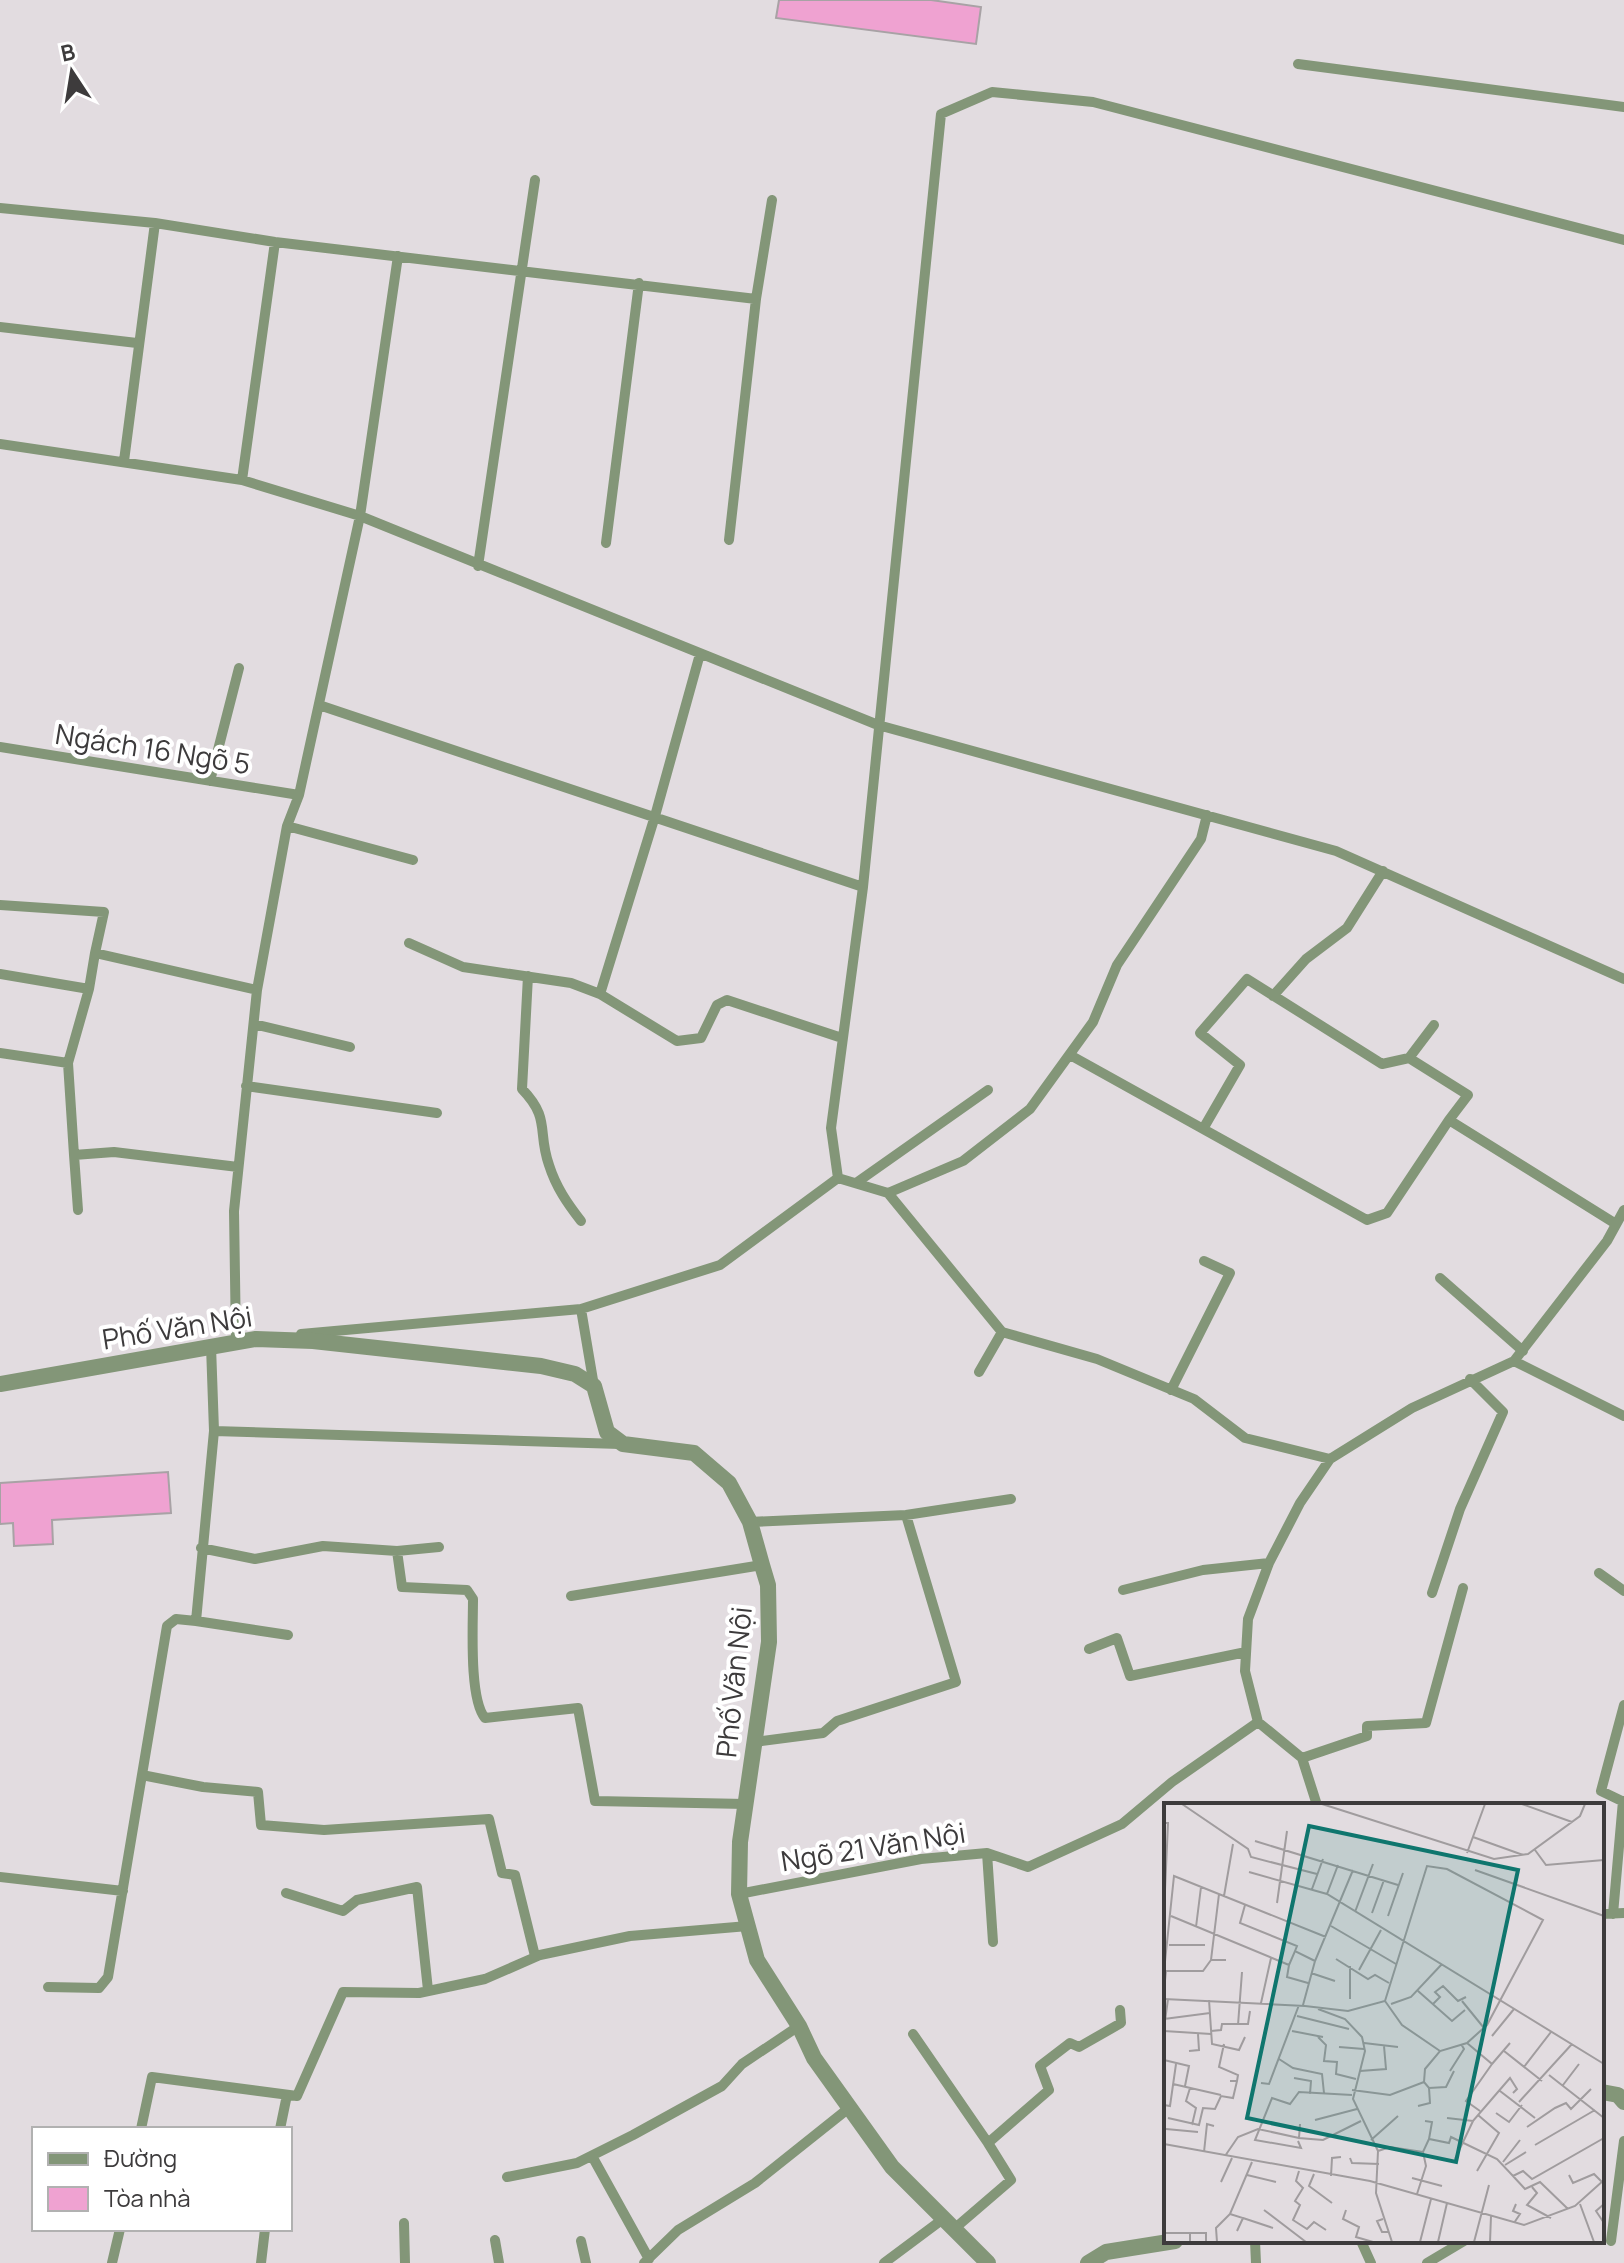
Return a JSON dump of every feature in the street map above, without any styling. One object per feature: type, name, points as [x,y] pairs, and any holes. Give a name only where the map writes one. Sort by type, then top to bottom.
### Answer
[{"type":"street","name":"Phố Văn Nội","points":[[0,1384],[256,1339],[313,1341],[541,1366],[575,1374],[594,1386]]},
{"type":"street","points":[[594,1386],[607,1432],[623,1444]]},
{"type":"street","name":"Phố Văn Nội","points":[[623,1444],[694,1453],[729,1483],[750,1522],[768,1585],[769,1642],[740,1842],[739,1894],[757,1960],[799,2026],[814,2058],[892,2167],[988,2263]]},
{"type":"street","points":[[1604,2092],[1618,2095],[1624,2102]]},
{"type":"street","points":[[1088,2263],[1167,2243]]},
{"type":"lane","points":[[1298,64],[1624,107]]},
{"type":"lane","points":[[838,1178],[831,1128],[863,887],[941,114],[992,92],[1093,102],[1624,240]]},
{"type":"lane","points":[[478,566],[519,268],[535,180]]},
{"type":"lane","points":[[729,540],[756,299],[772,200]]},
{"type":"lane","points":[[0,208],[155,223],[275,242],[519,268],[756,299]]},
{"type":"lane","points":[[124,461],[155,223]]},
{"type":"lane","points":[[242,480],[275,242]]},
{"type":"lane","points":[[236,1342],[234,1211],[257,990],[287,826],[299,795],[360,516],[398,256]]},
{"type":"lane","points":[[606,543],[639,283]]},
{"type":"lane","points":[[0,327],[137,343]]},
{"type":"lane","points":[[0,444],[242,480],[360,516],[878,725],[1336,851],[1624,979]]},
{"type":"lane","points":[[600,994],[655,816],[700,654]]},
{"type":"lane","points":[[210,781],[239,668]]},
{"type":"lane","points":[[319,705],[863,887]]},
{"type":"lane","name":"Ngách 16 Ngõ 5","points":[[0,747],[299,795]]},
{"type":"lane","points":[[888,1193],[963,1161],[1030,1109],[1093,1022],[1117,965],[1201,839],[1207,815]]},
{"type":"lane","points":[[287,826],[413,860]]},
{"type":"lane","points":[[1273,996],[1306,959],[1347,928],[1383,871]]},
{"type":"lane","points":[[0,905],[104,912],[89,989],[68,1063],[78,1210]]},
{"type":"lane","points":[[409,943],[463,967],[571,983],[600,994],[677,1041],[701,1038],[717,1005],[727,1000],[842,1038]]},
{"type":"lane","points":[[95,953],[257,990]]},
{"type":"lane","points":[[0,974],[89,989]]},
{"type":"lane","points":[[528,976],[522,1089],[539,1106],[547,1162],[560,1193],[581,1221]]},
{"type":"lane","points":[[1203,1129],[1240,1065],[1200,1033],[1247,979],[1382,1064],[1409,1058],[1434,1025]]},
{"type":"lane","points":[[254,1024],[350,1047]]},
{"type":"lane","points":[[0,1053],[68,1063]]},
{"type":"lane","points":[[1070,1055],[1367,1220],[1387,1213],[1468,1095],[1409,1058]]},
{"type":"lane","points":[[246,1086],[437,1113]]},
{"type":"lane","points":[[856,1183],[988,1090]]},
{"type":"lane","points":[[1449,1120],[1616,1224]]},
{"type":"lane","points":[[74,1155],[114,1152],[238,1167]]},
{"type":"lane","points":[[838,1178],[888,1193],[1002,1332],[1097,1359],[1194,1399],[1245,1438],[1330,1459]]},
{"type":"lane","points":[[256,1339],[581,1309],[720,1265],[838,1178]]},
{"type":"lane","points":[[1316,1803],[1302,1758],[1258,1722],[1245,1671],[1248,1619],[1269,1563],[1300,1503],[1330,1459],[1412,1408],[1514,1361],[1607,1241],[1624,1210]]},
{"type":"lane","points":[[1171,1390],[1230,1273],[1204,1261]]},
{"type":"lane","points":[[1440,1278],[1523,1351]]},
{"type":"lane","points":[[581,1309],[594,1386]]},
{"type":"lane","points":[[979,1372],[1002,1332]]},
{"type":"lane","points":[[196,1621],[214,1431],[211,1346]]},
{"type":"lane","points":[[1514,1361],[1624,1416]]},
{"type":"lane","points":[[1432,1593],[1460,1509],[1503,1412],[1470,1379]]},
{"type":"lane","points":[[214,1431],[623,1444]]},
{"type":"lane","points":[[750,1522],[906,1515],[1011,1499]]},
{"type":"lane","points":[[755,1742],[823,1733],[837,1721],[956,1682],[906,1515]]},
{"type":"lane","points":[[201,1548],[255,1559],[323,1546],[397,1551],[439,1547]]},
{"type":"lane","points":[[397,1551],[402,1587],[467,1590],[473,1599],[475,1679],[480,1713],[485,1718],[578,1708],[595,1801],[746,1804]]},
{"type":"lane","points":[[1123,1590],[1203,1570],[1269,1563]]},
{"type":"lane","points":[[571,1596],[762,1565]]},
{"type":"lane","points":[[1599,1573],[1624,1591]]},
{"type":"lane","points":[[1302,1758],[1367,1736],[1367,1726],[1426,1723],[1463,1588]]},
{"type":"lane","points":[[48,1987],[105,1985],[167,1626],[176,1619],[288,1635]]},
{"type":"lane","points":[[1089,1649],[1117,1638],[1130,1676],[1246,1652]]},
{"type":"lane","points":[[1613,1914],[1623,1801],[1601,1791],[1624,1705]]},
{"type":"lane","name":"Ngõ 21 Văn Nội","points":[[739,1894],[921,1859],[987,1853],[1028,1867],[1122,1824],[1172,1782],[1258,1722]]},
{"type":"lane","points":[[142,1775],[203,1787],[258,1792],[261,1825],[324,1830],[489,1819],[502,1873],[515,1875],[535,1956]]},
{"type":"lane","points":[[987,1853],[993,1942]]},
{"type":"lane","points":[[0,1877],[123,1891]]},
{"type":"lane","points":[[286,1893],[343,1911],[357,1900],[417,1887],[428,1990]]},
{"type":"lane","points":[[141,2127],[152,2077],[297,2096],[343,1992],[428,1990],[485,1979],[535,1956],[630,1936],[748,1926]]},
{"type":"lane","points":[[988,2143],[1049,2090],[1040,2066],[1070,2043],[1079,2047],[1121,2023],[1120,2010]]},
{"type":"lane","points":[[507,2177],[577,2163],[592,2156],[722,2086],[742,2064],[799,2026]]},
{"type":"lane","points":[[884,2263],[1011,2180],[913,2034]]},
{"type":"lane","points":[[280,2127],[287,2095]]},
{"type":"lane","points":[[592,2156],[646,2261],[678,2230],[755,2183],[849,2108]]},
{"type":"lane","points":[[1611,2241],[1624,2141]]},
{"type":"lane","points":[[404,2223],[405,2263]]},
{"type":"lane","points":[[112,2263],[120,2231]]},
{"type":"lane","points":[[261,2263],[265,2231]]},
{"type":"lane","points":[[495,2240],[499,2263]]},
{"type":"lane","points":[[581,2241],[586,2263]]},
{"type":"lane","points":[[1255,2243],[1256,2263]]},
{"type":"lane","points":[[1362,2243],[1371,2263]]},
{"type":"lane","points":[[1427,2263],[1461,2243]]},
{"type":"building","points":[[779,0],[931,0],[981,7],[976,44],[776,18]]},
{"type":"building","points":[[168,1472],[171,1513],[52,1520],[53,1544],[14,1546],[13,1523],[0,1524],[0,1483]]}]
